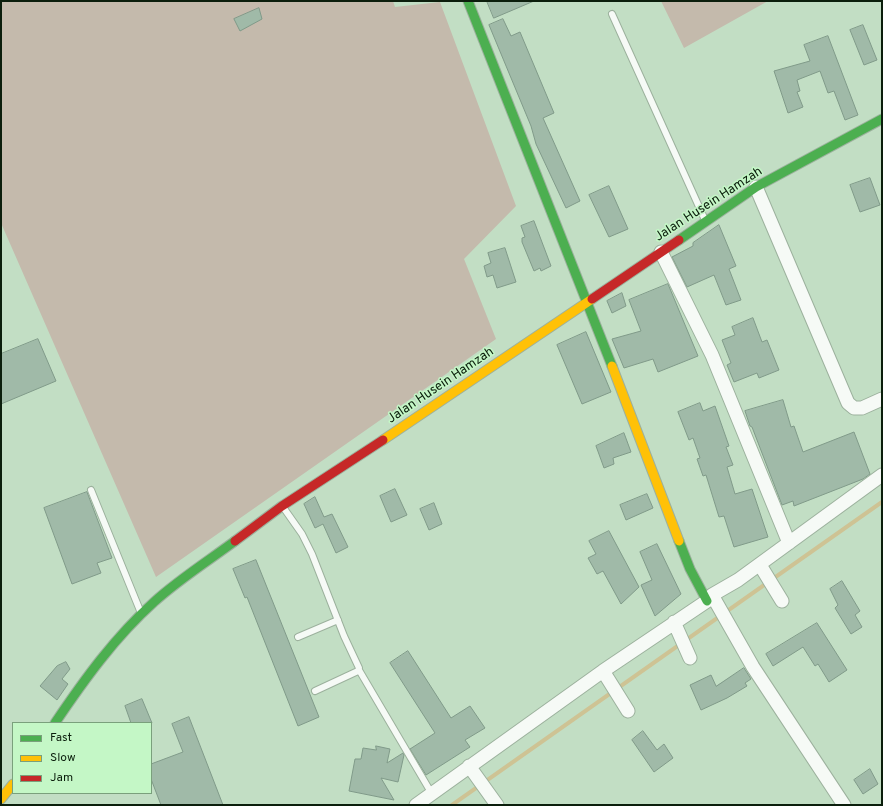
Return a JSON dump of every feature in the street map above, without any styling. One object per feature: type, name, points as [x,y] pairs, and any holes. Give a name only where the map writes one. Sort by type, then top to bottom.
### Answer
[{"type":"street","points":[[468,1],[587,302],[690,569],[728,624],[753,667],[844,805]]},
{"type":"street","name":"Jalan Husein Hamzah","points":[[56,722],[106,653],[141,614],[155,601],[282,506],[424,413],[756,187],[882,119]]},
{"type":"street","points":[[756,187],[848,402],[854,408],[862,408],[882,399]]},
{"type":"street","points":[[661,252],[712,355],[789,543]]},
{"type":"street","points":[[416,805],[471,770],[605,673],[712,600],[738,580],[762,568],[789,543],[882,475]]},
{"type":"street","points":[[762,568],[780,597]]},
{"type":"street","points":[[675,625],[688,654]]},
{"type":"street","points":[[605,673],[626,707]]},
{"type":"street","points":[[471,770],[494,801]]},
{"type":"street","points":[[1,799],[12,785]]},
{"type":"lane","points":[[612,14],[706,221]]},
{"type":"lane","points":[[91,490],[141,614]]},
{"type":"lane","points":[[282,506],[302,534],[312,554],[359,670],[432,794]]},
{"type":"lane","points":[[298,637],[338,620]]},
{"type":"lane","points":[[315,691],[359,670]]},
{"type":"shaded area","points":[[1,1],[393,1],[395,7],[440,2],[516,206],[464,259],[496,339],[156,577],[1,223]]},
{"type":"shaded area","points":[[661,1],[768,1],[684,48]]},
{"type":"building","points":[[487,1],[534,1],[494,18]]},
{"type":"building","points":[[259,8],[262,19],[240,31],[234,19]]},
{"type":"building","points":[[503,19],[511,36],[520,32],[554,113],[543,118],[580,201],[566,208],[536,144],[531,126],[489,25]]},
{"type":"building","points":[[863,25],[877,60],[864,65],[850,30]]},
{"type":"building","points":[[828,36],[858,115],[845,120],[834,91],[828,93],[820,71],[797,80],[800,91],[797,92],[803,107],[788,113],[774,71],[810,61],[804,45]]},
{"type":"building","points":[[870,178],[880,205],[860,212],[850,185]]},
{"type":"building","points":[[609,186],[628,229],[609,237],[589,195]]},
{"type":"building","points":[[534,221],[551,266],[541,271],[540,268],[534,271],[522,242],[522,238],[525,237],[521,226]]},
{"type":"building","points":[[719,225],[736,266],[729,269],[741,300],[726,305],[714,275],[687,287],[672,257],[693,246],[693,243]]},
{"type":"building","points":[[505,248],[516,282],[497,288],[493,275],[487,277],[484,266],[491,263],[488,253]]},
{"type":"building","points":[[668,284],[698,356],[658,372],[653,359],[624,368],[612,339],[641,331],[629,300]]},
{"type":"building","points":[[622,293],[626,306],[612,313],[607,301]]},
{"type":"building","points":[[753,318],[762,342],[767,340],[779,370],[759,378],[757,373],[734,382],[727,365],[731,363],[722,340],[735,335],[732,327]]},
{"type":"building","points":[[586,332],[611,392],[582,404],[557,345]]},
{"type":"building","points":[[38,339],[56,381],[1,404],[1,354]]},
{"type":"building","points":[[783,400],[791,427],[794,426],[803,452],[854,432],[870,474],[863,479],[794,506],[793,501],[782,505],[745,411]]},
{"type":"building","points":[[700,403],[703,411],[715,406],[729,446],[726,447],[733,465],[727,467],[735,494],[752,489],[768,537],[734,547],[724,516],[719,517],[706,475],[703,476],[697,459],[700,458],[693,438],[689,440],[678,412]]},
{"type":"building","points":[[624,433],[631,452],[613,458],[614,464],[604,468],[596,446]]},
{"type":"building","points":[[395,489],[407,515],[391,522],[380,496]]},
{"type":"building","points":[[87,492],[112,558],[97,563],[101,573],[72,584],[44,508]]},
{"type":"building","points":[[647,494],[653,508],[626,520],[620,505]]},
{"type":"building","points":[[315,497],[324,517],[332,514],[348,547],[336,553],[323,524],[315,528],[304,504]]},
{"type":"building","points":[[434,503],[442,524],[429,530],[420,509]]},
{"type":"building","points":[[609,531],[639,587],[621,604],[603,571],[597,574],[588,558],[596,554],[589,541]]},
{"type":"building","points":[[657,544],[681,594],[655,616],[641,585],[652,580],[640,552]]},
{"type":"building","points":[[256,560],[319,717],[298,726],[247,597],[245,598],[233,569]]},
{"type":"building","points":[[842,581],[860,611],[855,615],[862,627],[851,634],[835,608],[838,605],[830,589]]},
{"type":"building","points":[[817,623],[847,670],[829,682],[818,664],[815,666],[803,647],[773,666],[766,654]]},
{"type":"building","points":[[408,651],[451,718],[470,706],[485,728],[465,740],[470,747],[426,775],[410,749],[435,733],[390,663]]},
{"type":"building","points":[[66,662],[70,669],[62,679],[68,684],[57,700],[40,686],[57,666]]},
{"type":"building","points":[[744,668],[751,679],[745,683],[747,686],[727,698],[701,710],[690,685],[711,675],[716,686]]},
{"type":"building","points":[[142,699],[152,722],[131,722],[125,706]]},
{"type":"building","points":[[189,717],[223,805],[161,805],[152,782],[152,764],[183,752],[172,724]]},
{"type":"building","points":[[643,731],[657,750],[664,744],[673,758],[654,772],[632,740]]},
{"type":"building","points":[[376,746],[390,749],[387,763],[403,753],[404,755],[398,782],[381,778],[394,800],[349,791],[355,759],[361,759],[363,748],[376,750]]},
{"type":"building","points":[[870,769],[878,784],[863,794],[854,780]]},
{"type":"waterway","points":[[452,805],[882,502]]},
{"type":"traffic: fast","points":[[468,1],[612,366]]},
{"type":"traffic: fast","points":[[679,240],[756,187],[882,119]]},
{"type":"traffic: fast","points":[[56,722],[113,644],[140,615],[173,586],[235,541]]},
{"type":"traffic: fast","points":[[679,541],[690,569],[707,601]]},
{"type":"traffic: slow","points":[[383,440],[592,299]]},
{"type":"traffic: slow","points":[[612,366],[679,541]]},
{"type":"traffic: slow","points":[[1,799],[12,785]]},
{"type":"traffic: jam","points":[[592,299],[679,240]]},
{"type":"traffic: jam","points":[[235,541],[282,506],[383,440]]}]
